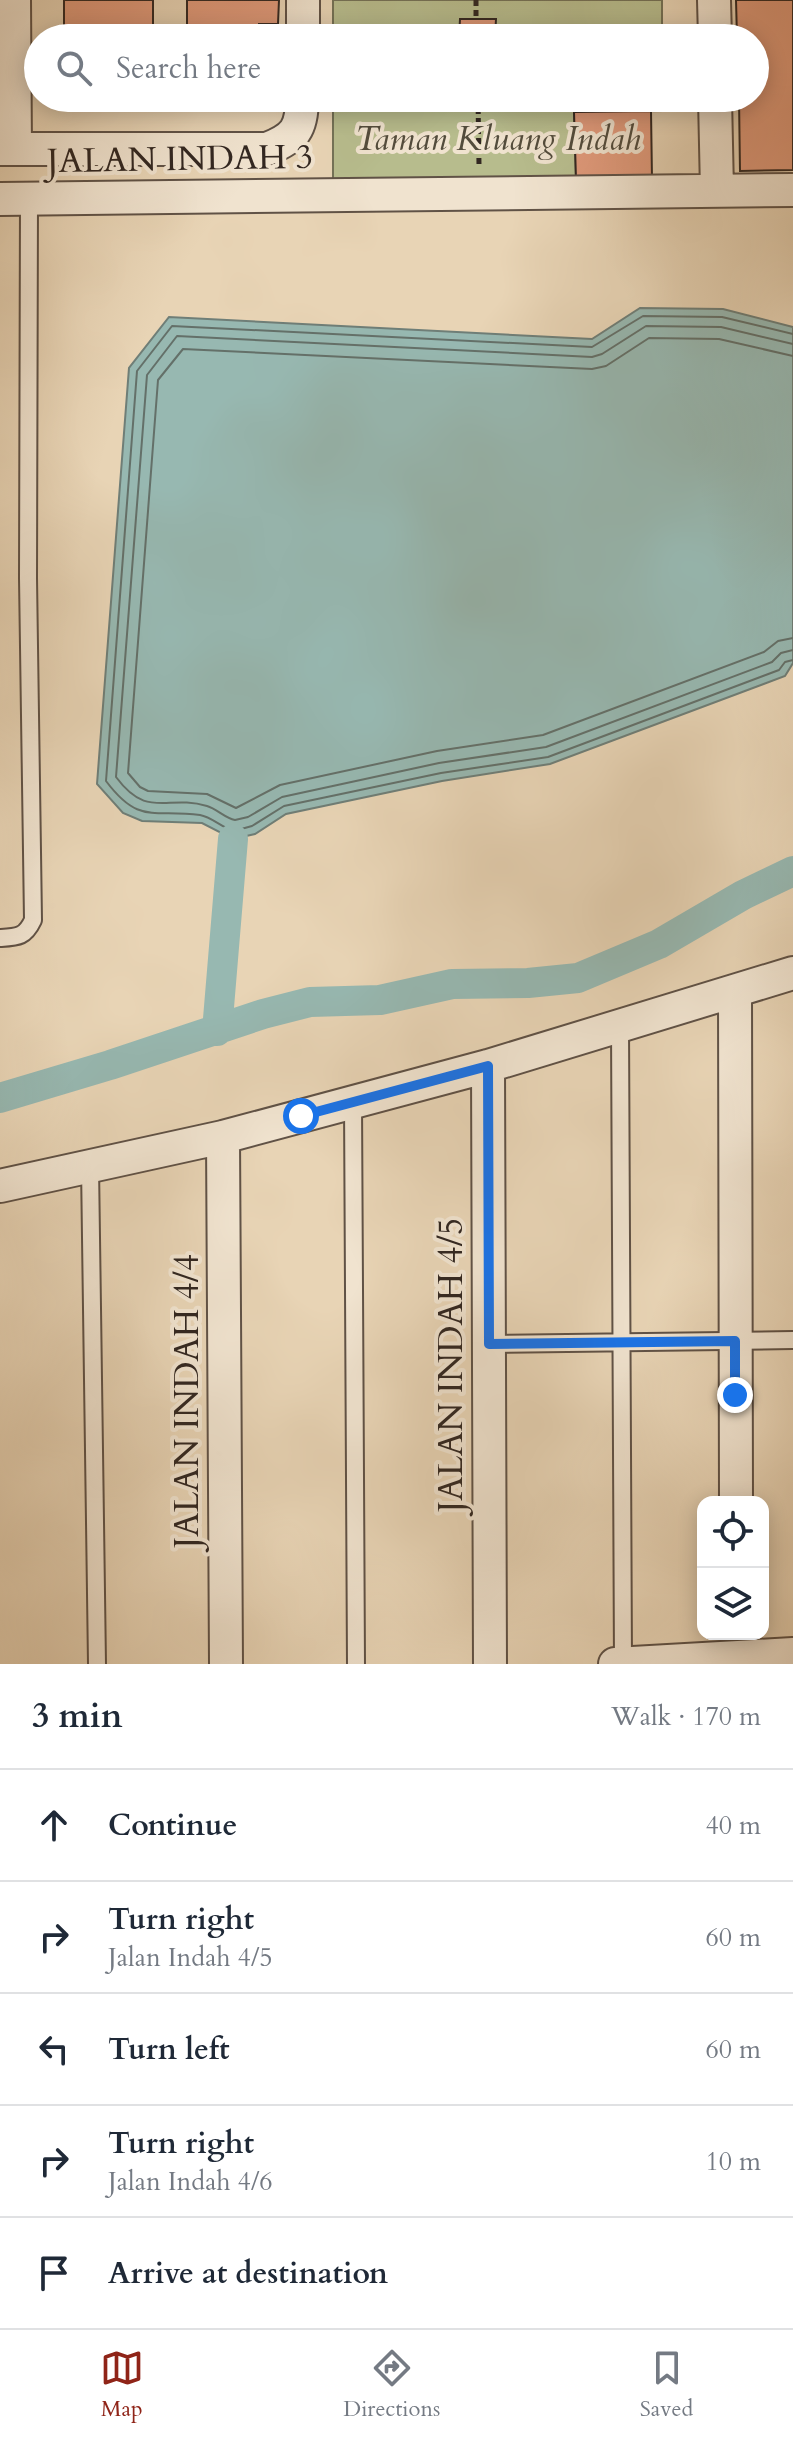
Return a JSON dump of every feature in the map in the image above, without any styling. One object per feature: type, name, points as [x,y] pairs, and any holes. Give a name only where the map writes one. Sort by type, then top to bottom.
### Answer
[{"type":"street","points":[[14,0],[7,149],[267,149],[288,141],[302,119],[302,112]]},
{"type":"street","points":[[303,0],[303,24]]},
{"type":"street","points":[[714,0],[715,24]]},
{"type":"street","points":[[715,112],[717,191]]},
{"type":"street","name":"JALAN INDAH 3","points":[[14,199],[793,190]]},
{"type":"street","points":[[0,1186],[223,1137],[488,1066],[793,973]]},
{"type":"street","points":[[735,991],[736,1496]]},
{"type":"street","name":"JALAN INDAH 4/5","points":[[488,1066],[490,1664]]},
{"type":"street","name":"JALAN INDAH 4/4","points":[[223,1137],[226,1664]]},
{"type":"street","points":[[615,1664],[736,1646],[793,1654]]},
{"type":"lane","points":[[0,938],[20,937],[28,931],[33,920],[28,578],[14,199]]},
{"type":"lane","points":[[620,1026],[623,1664]]},
{"type":"lane","points":[[353,1102],[356,1664]]},
{"type":"lane","points":[[90,1166],[97,1664]]},
{"type":"lane","points":[[489,1344],[793,1340]]},
{"type":"path","points":[[476,0],[476,19]]},
{"type":"path","points":[[478,112],[479,194]]},
{"type":"green space","name":"Taman Kluang Indah","points":[[333,0],[662,0],[662,24],[333,24]]},
{"type":"green space","name":"Taman Kluang Indah","points":[[333,112],[574,112],[576,180],[333,180]]},
{"type":"water","points":[[640,308],[723,309],[793,327],[793,663],[785,676],[550,764],[442,781],[286,814],[255,834],[233,839],[202,823],[142,821],[123,813],[97,784],[129,368],[169,317],[592,339]]},
{"type":"building","points":[[64,0],[153,0],[153,24],[64,24]]},
{"type":"building","points":[[187,0],[279,0],[278,24],[187,24]]},
{"type":"building","points":[[736,0],[793,0],[793,170],[740,171],[739,112],[769,112],[769,24],[737,24]]},
{"type":"building","points":[[460,19],[496,19],[496,24],[460,24]]},
{"type":"building","points":[[574,112],[651,112],[652,179],[576,180]]},
{"type":"waterway","points":[[217,1031],[233,839]]},
{"type":"waterway","points":[[0,1098],[263,1014],[310,1002],[380,1000],[452,984],[528,983],[578,978],[659,944],[743,895],[793,871]]},
{"type":"route","points":[[301,1116],[488,1066],[489,1344],[735,1341],[735,1395]]}]
